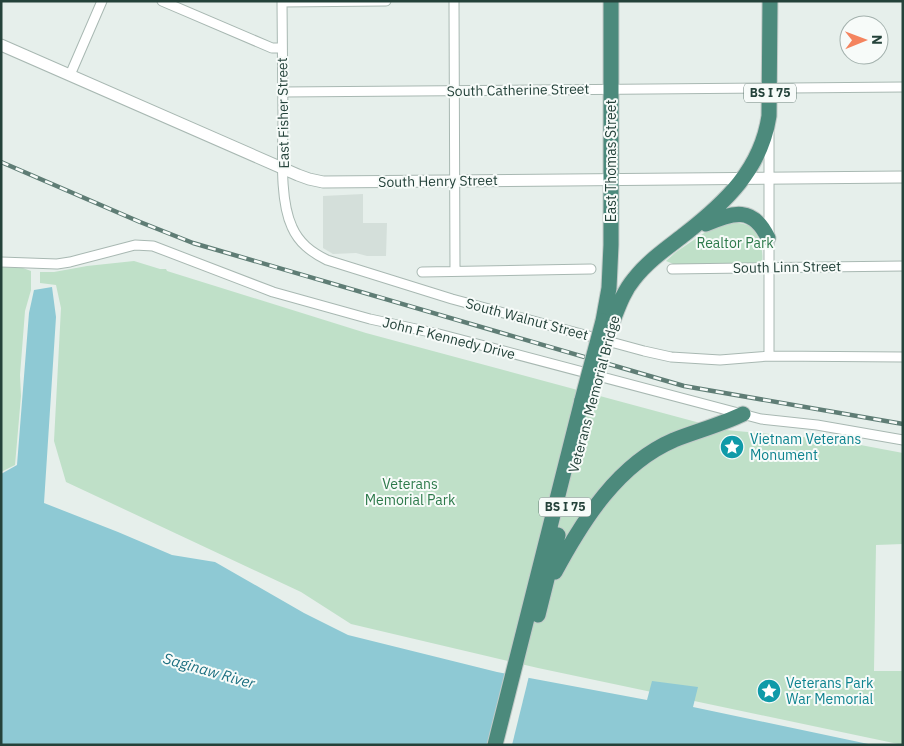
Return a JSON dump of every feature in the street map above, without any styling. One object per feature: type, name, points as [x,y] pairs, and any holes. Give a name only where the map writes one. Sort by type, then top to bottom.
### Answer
[{"type":"highway","name":"East Thomas Street","points":[[608,322],[611,245],[611,1]]},
{"type":"highway","name":"BS I 75","points":[[743,179],[753,162],[767,130],[770,88],[770,1]]},
{"type":"highway","name":"Veterans Memorial Bridge","points":[[505,745],[534,610],[586,401],[608,322],[624,292],[634,279],[654,258],[728,198],[743,179]]},
{"type":"highway","points":[[686,233],[735,214],[748,216],[756,220],[762,225],[768,238]]},
{"type":"highway","name":"Veterans Memorial Bridge","points":[[495,745],[534,610],[545,590],[586,401]]},
{"type":"highway","points":[[545,590],[577,534],[618,479],[656,450],[673,440],[725,423],[742,414]]},
{"type":"street","points":[[70,75],[102,1]]},
{"type":"street","points":[[162,1],[272,48],[282,48]]},
{"type":"street","points":[[282,2],[386,1]]},
{"type":"street","points":[[454,1],[455,271]]},
{"type":"street","name":"East Fisher Street","points":[[282,2],[283,167],[286,206],[291,224]]},
{"type":"street","name":"South Henry Street","points":[[1,45],[309,179],[323,182],[903,177]]},
{"type":"street","name":"South Catherine Street","points":[[283,92],[903,87]]},
{"type":"street","points":[[769,116],[769,356]]},
{"type":"street","name":"South Walnut Street","points":[[291,224],[303,244],[327,260],[452,299],[644,351],[670,356],[720,360],[769,356],[903,357]]},
{"type":"street","name":"John F Kennedy Drive","points":[[1,262],[57,264],[135,245],[153,246],[273,292],[370,319],[448,336],[761,419],[903,440]]},
{"type":"street","name":"South Linn Street","points":[[672,269],[903,266]]},
{"type":"street","points":[[422,272],[590,269]]},
{"type":"shaded area","points":[[363,194],[363,223],[387,223],[386,256],[367,256],[356,253],[333,254],[323,248],[323,196]]},
{"type":"green space","name":"Realtor Park","points":[[735,222],[752,226],[760,244],[762,263],[676,265],[666,261],[716,225]]},
{"type":"green space","name":"Veterans Memorial Park","points":[[134,261],[166,269],[167,271],[366,333],[726,430],[834,440],[903,453],[903,544],[876,545],[874,671],[903,671],[903,745],[538,668],[351,624],[301,592],[66,482],[54,441],[61,308],[56,285],[40,283],[40,272],[54,272]]},
{"type":"green space","points":[[1,267],[23,268],[31,271],[31,290],[25,311],[20,375],[21,396],[15,465],[1,472]]},
{"type":"water","name":"Saginaw River","points":[[52,287],[56,317],[44,503],[172,555],[215,562],[304,613],[348,635],[497,672],[647,700],[652,681],[698,687],[693,707],[873,745],[1,745],[1,474],[17,465],[29,313],[34,290]]},
{"type":"pier","points":[[507,671],[529,676],[512,745],[489,745]]},
{"type":"railway","points":[[1,162],[193,243],[684,386],[903,424]]},
{"type":"place","name":"Vietnam Veterans Monument","points":[[732,447]]},
{"type":"place","name":"Veterans Park War Memorial","points":[[769,691]]}]
